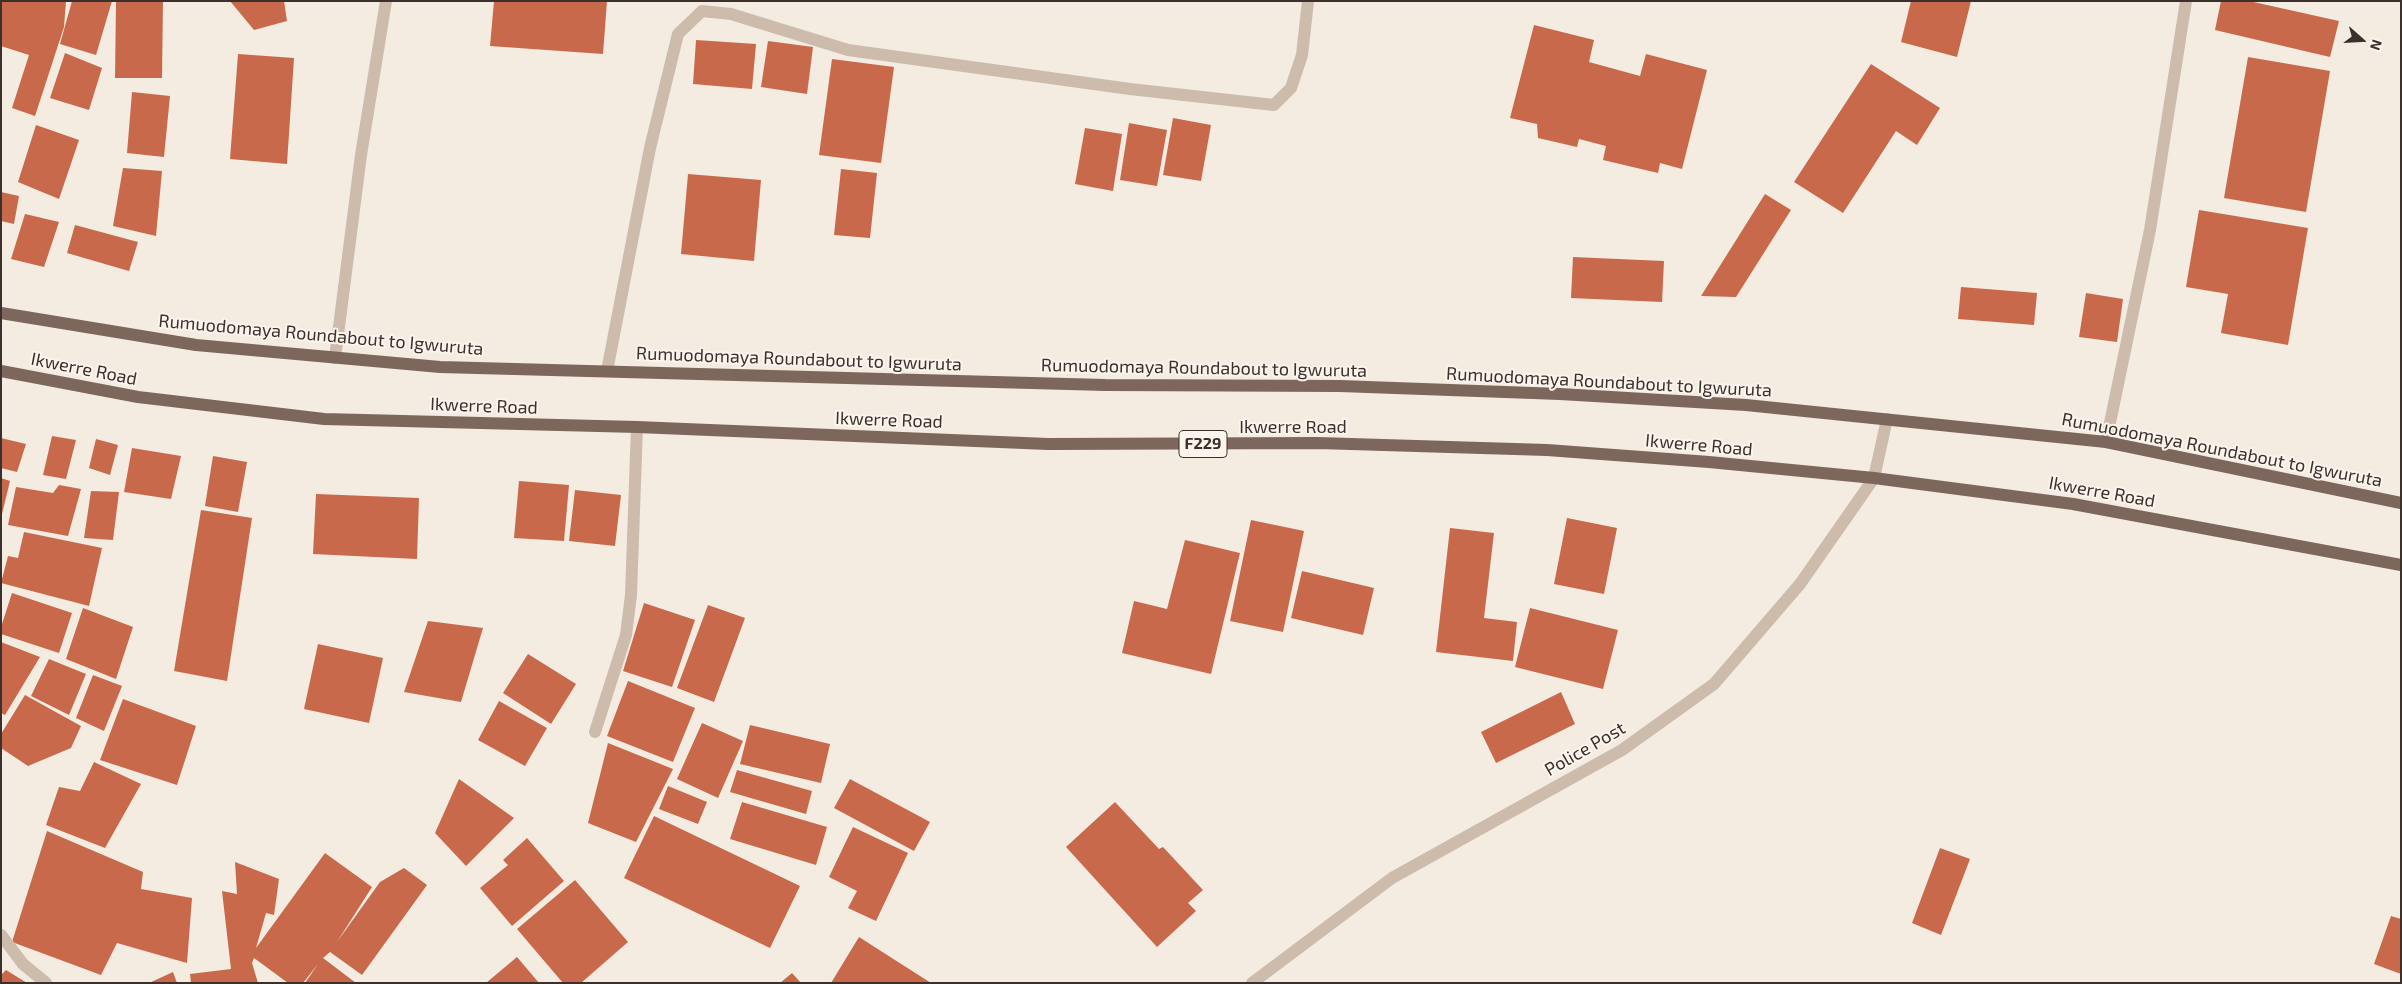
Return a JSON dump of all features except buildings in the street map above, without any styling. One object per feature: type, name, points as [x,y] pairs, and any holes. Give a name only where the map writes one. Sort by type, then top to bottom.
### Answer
[{"type":"main road","name":"Rumuodomaya Roundabout to Igwuruta","points":[[1,313],[196,344],[440,367],[1105,385],[1340,386],[1532,393],[1746,405],[2106,442],[2401,502]]},
{"type":"main road","name":"Ikwerre Road","points":[[1,371],[138,398],[324,419],[637,427],[1048,444],[1318,444],[1547,450],[1709,462],[1874,478],[2073,504],[2401,564]]},
{"type":"street","points":[[335,358],[362,155],[386,1]]},
{"type":"street","points":[[607,371],[650,148],[678,34],[702,11],[731,14],[848,50],[1130,89],[1274,105],[1291,88],[1302,55],[1308,1]]},
{"type":"street","points":[[2106,442],[2150,230],[2186,1]]},
{"type":"street","points":[[1874,478],[1887,419]]},
{"type":"street","points":[[595,732],[626,635],[631,595],[637,427]]},
{"type":"street","name":"Police Post","points":[[1252,983],[1392,878],[1622,750],[1714,684],[1800,584],[1874,478]]},
{"type":"street","points":[[1,935],[23,964],[46,983]]}]
